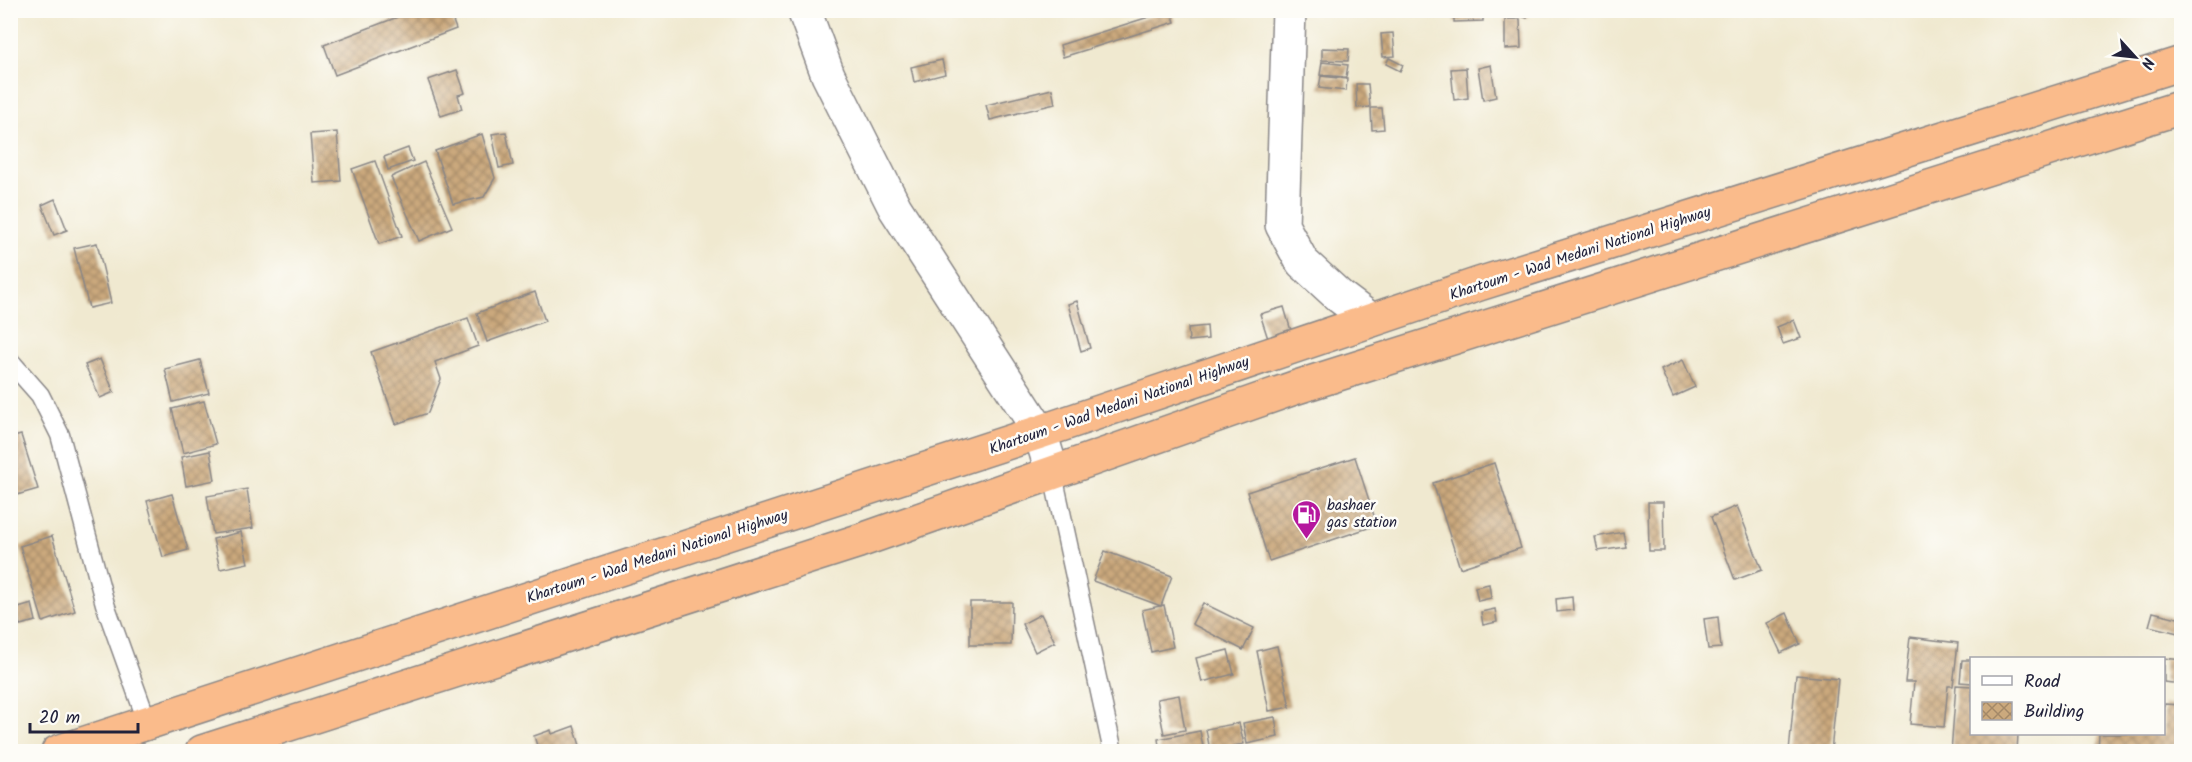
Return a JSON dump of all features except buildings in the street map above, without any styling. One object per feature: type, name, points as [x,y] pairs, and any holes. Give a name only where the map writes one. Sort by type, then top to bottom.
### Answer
[{"type":"highway","name":"Khartoum - Wad Medani National Highway","points":[[58,752],[1040,432],[1371,320],[2181,63]]},
{"type":"highway","points":[[202,752],[859,541],[1305,385],[2181,106]]},
{"type":"street","points":[[804,10],[828,75],[895,208],[1040,432],[1053,475]]},
{"type":"street","points":[[1289,10],[1282,225],[1302,262],[1339,296],[1371,320]]},
{"type":"lane","points":[[10,361],[40,395],[60,435],[105,604],[148,724]]},
{"type":"lane","points":[[1053,475],[1113,752]]},
{"type":"place","name":"bashaer gas station","points":[[1306,540]]}]
